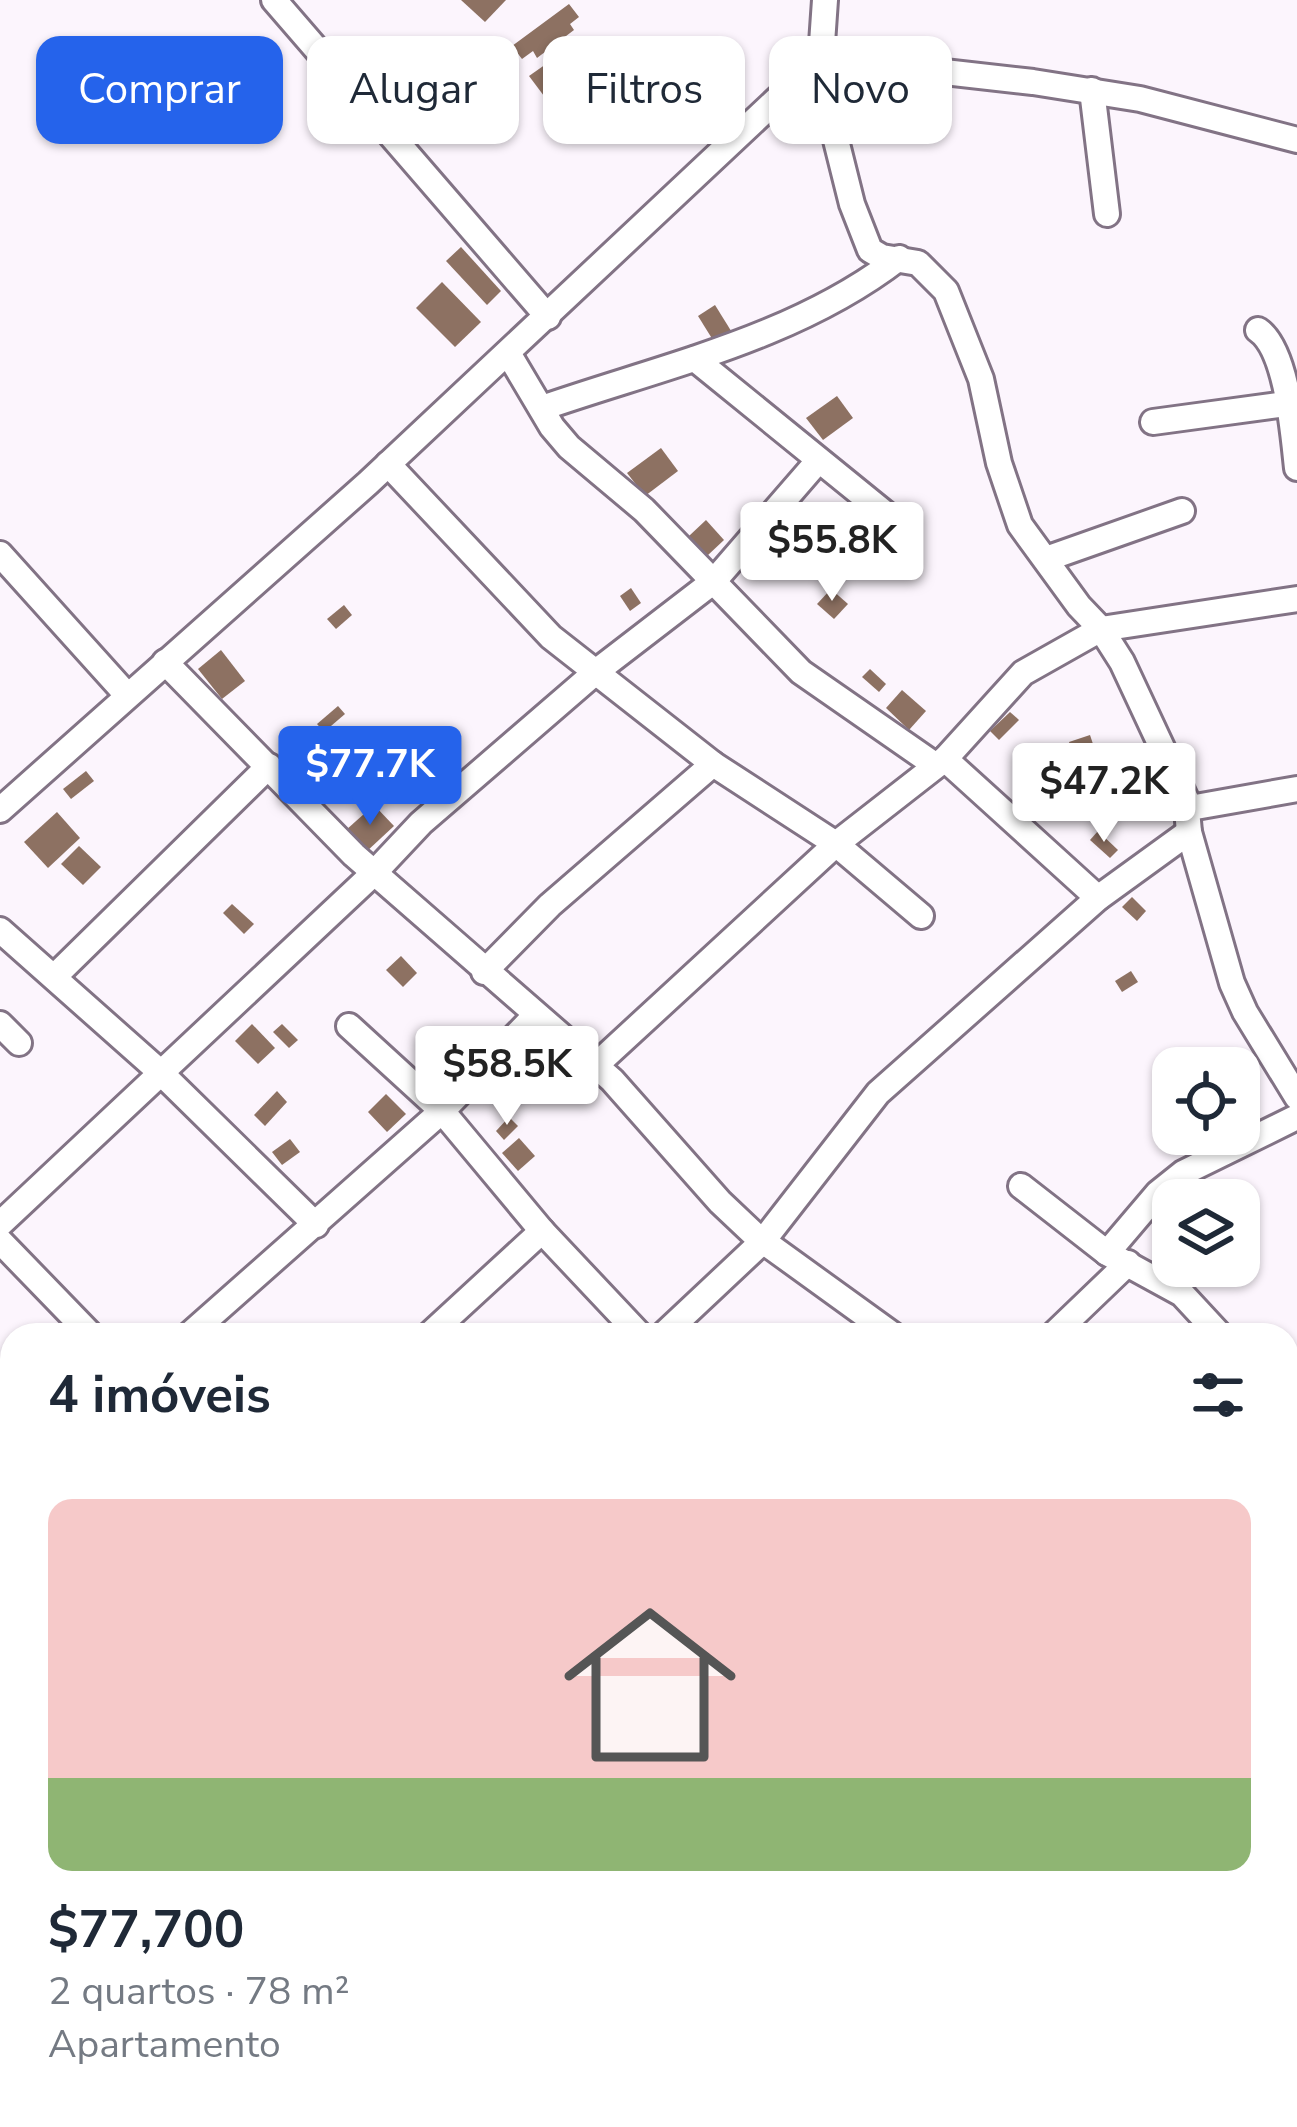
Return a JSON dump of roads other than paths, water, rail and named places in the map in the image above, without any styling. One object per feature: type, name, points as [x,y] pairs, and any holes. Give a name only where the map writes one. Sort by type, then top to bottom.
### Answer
[{"type":"street","points":[[274,0],[548,316]]},
{"type":"street","points":[[823,36],[825,0]]},
{"type":"street","points":[[952,73],[1140,99],[1297,140]]},
{"type":"street","points":[[1092,90],[1107,214]]},
{"type":"street","points":[[0,810],[388,464],[769,107]]},
{"type":"street","points":[[837,144],[870,250],[882,257],[918,262],[946,291],[982,379],[1020,525],[1122,662],[1190,820],[1232,983],[1297,1097]]},
{"type":"street","points":[[542,408],[740,345],[865,284],[899,258]]},
{"type":"street","points":[[1258,330],[1275,347],[1291,405],[1297,468]]},
{"type":"street","points":[[508,352],[568,447],[644,510],[802,672],[940,762],[1098,898]]},
{"type":"street","points":[[695,359],[892,519]]},
{"type":"street","points":[[1153,422],[1291,405]]},
{"type":"street","points":[[0,1224],[421,824],[597,671],[714,581],[818,461]]},
{"type":"street","points":[[388,464],[551,637],[713,764],[836,844],[921,916]]},
{"type":"street","points":[[1046,559],[1181,511]]},
{"type":"street","points":[[0,554],[127,695]]},
{"type":"street","points":[[595,1066],[836,844],[940,762],[1023,673],[1101,629],[1297,599]]},
{"type":"street","points":[[165,662],[374,873],[595,1066],[720,1202],[763,1241],[876,1323]]},
{"type":"street","points":[[484,972],[566,891],[713,764]]},
{"type":"street","points":[[54,976],[269,766]]},
{"type":"street","points":[[676,1323],[763,1241],[878,1093],[1098,898],[1190,820],[1297,789]]},
{"type":"street","points":[[0,930],[159,1071],[316,1225]]},
{"type":"street","points":[[203,1323],[442,1111],[535,1016]]},
{"type":"street","points":[[0,1024],[19,1043]]},
{"type":"street","points":[[349,1026],[442,1111],[542,1231],[629,1323]]},
{"type":"street","points":[[1063,1323],[1117,1258],[1158,1193],[1183,1173],[1297,1117]]},
{"type":"street","points":[[1021,1186],[1117,1258],[1182,1294],[1209,1323]]},
{"type":"street","points":[[442,1323],[542,1231]]},
{"type":"street","points":[[0,1241],[79,1323]]}]
